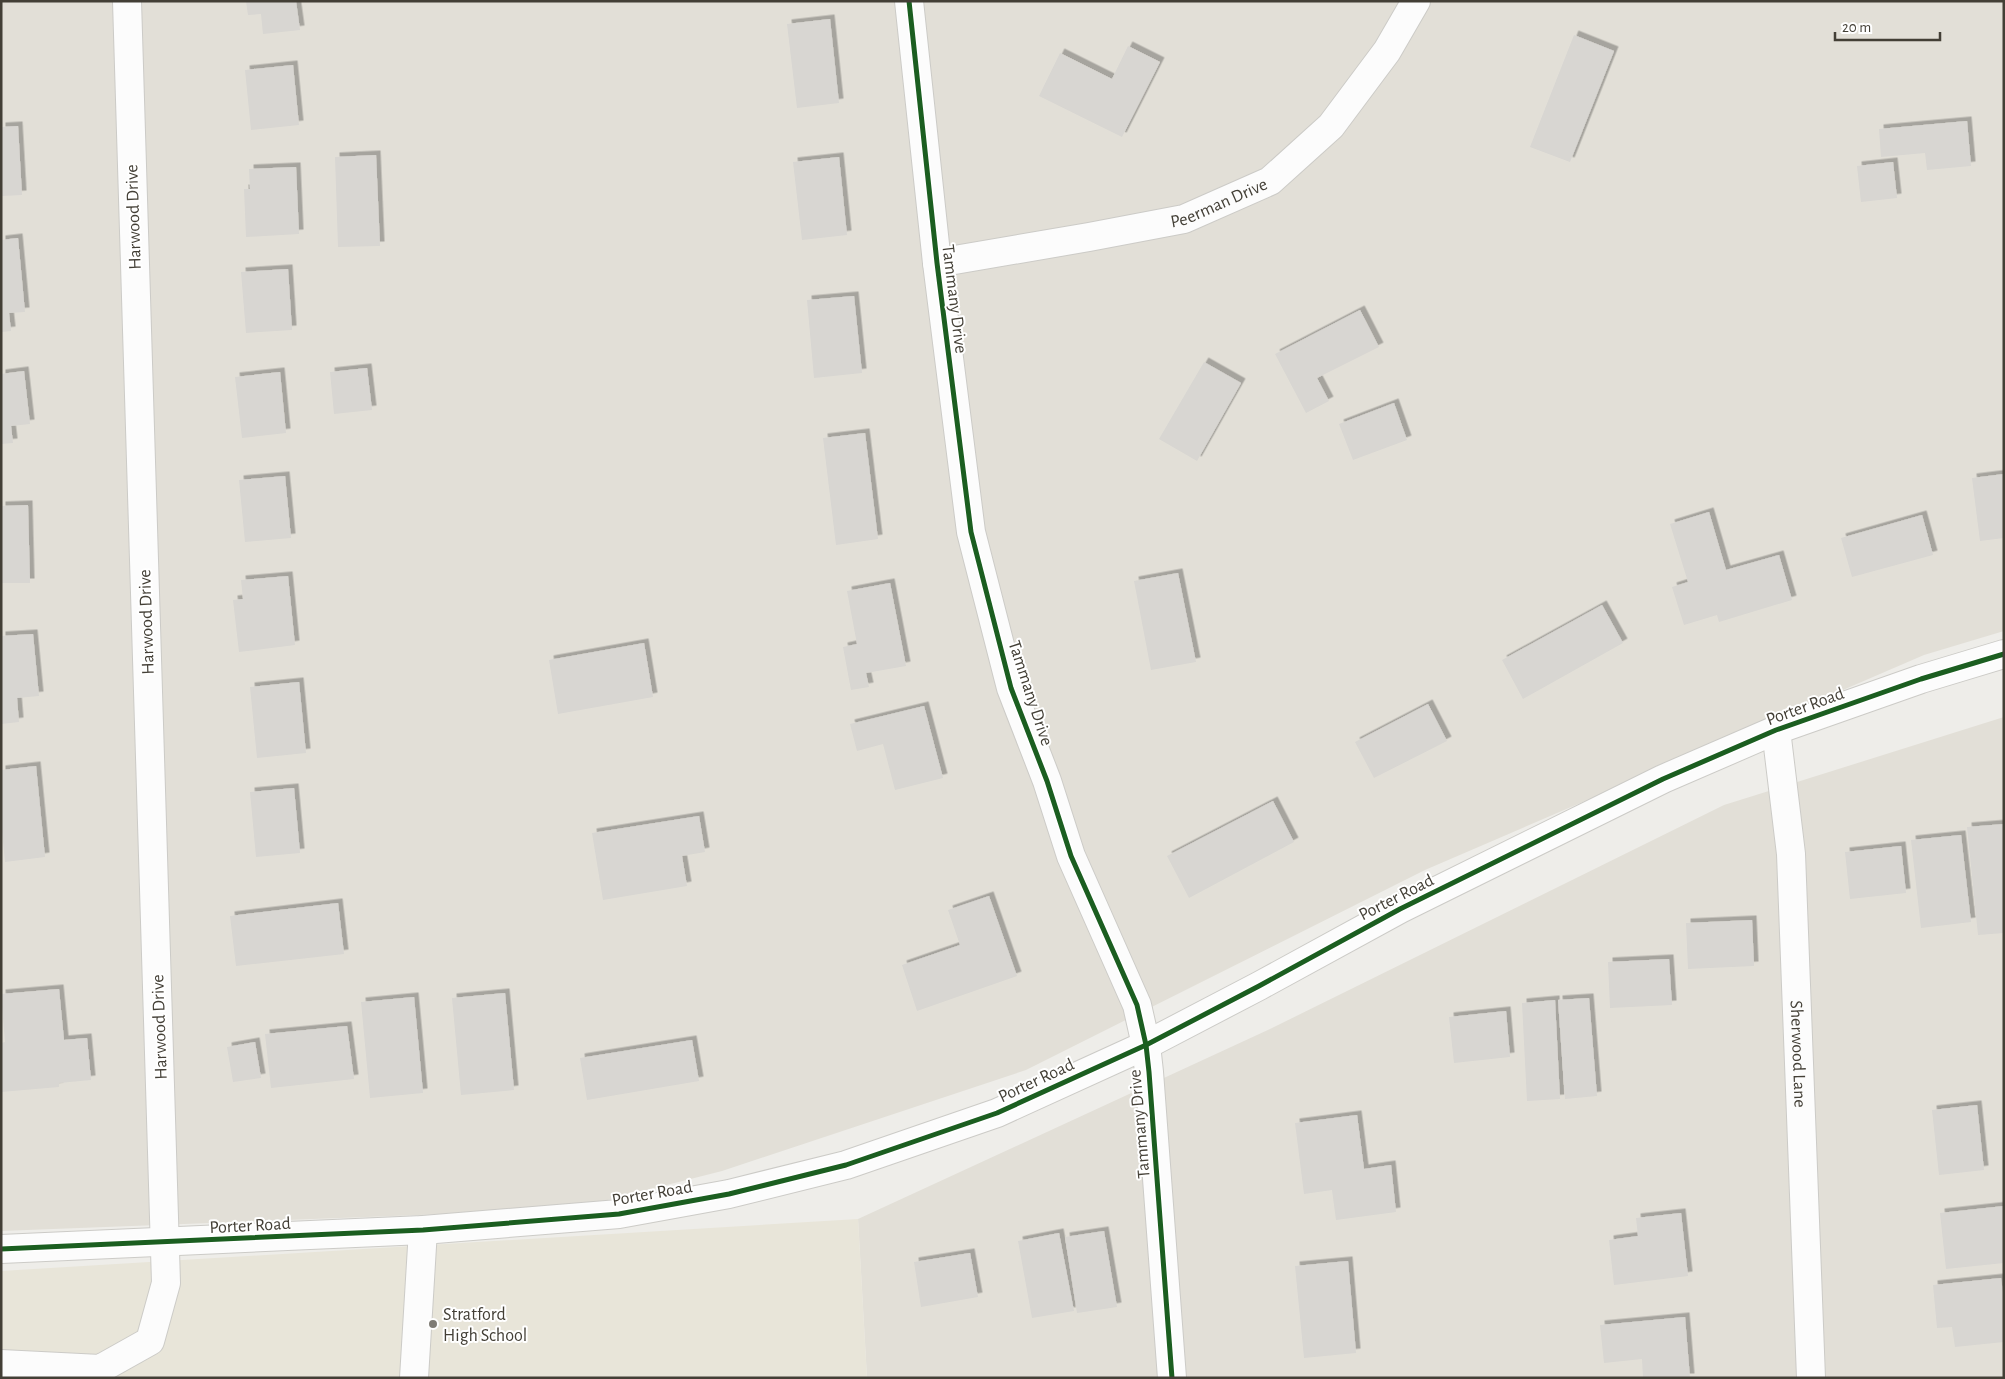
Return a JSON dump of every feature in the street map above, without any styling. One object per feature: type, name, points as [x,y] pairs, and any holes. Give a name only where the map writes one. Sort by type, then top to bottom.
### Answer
[{"type":"street","name":"Harwood Drive","points":[[1,1364],[100,1369],[150,1341],[166,1283],[126,1]]},
{"type":"street","name":"Tammany Drive","points":[[909,1],[937,264],[971,532],[1011,688],[1047,781],[1071,856],[1137,1005],[1146,1045],[1172,1378]]},
{"type":"street","name":"Peerman Drive","points":[[937,264],[1184,219],[1270,182],[1331,126],[1387,51],[1416,1]]},
{"type":"street","name":"Porter Road","points":[[1,1249],[423,1230],[619,1214],[729,1194],[846,1165],[997,1113],[1146,1045],[1409,904],[1663,779],[1776,730],[1921,679],[2004,654]]},
{"type":"street","name":"Sherwood Lane","points":[[1776,730],[1791,854],[1810,1378]]},
{"type":"street","points":[[414,1378],[423,1230]]},
{"type":"shaded area","points":[[1,1],[2004,1],[2004,631],[1924,655],[1425,870],[1026,1070],[722,1171],[572,1209],[1,1231]]},
{"type":"shaded area","points":[[2004,717],[2004,1378],[867,1378],[858,1219],[1270,1029],[1724,805]]},
{"type":"shaded area","name":"Stratford High School","points":[[858,1219],[867,1378],[1,1378],[1,1271]]},
{"type":"building","points":[[246,1],[296,1],[300,30],[263,34],[261,14],[248,15]]},
{"type":"building","points":[[830,19],[839,103],[797,108],[787,24]]},
{"type":"building","points":[[1574,35],[1614,51],[1570,162],[1530,147]]},
{"type":"building","points":[[1128,46],[1160,62],[1122,137],[1039,96],[1060,53],[1112,79]]},
{"type":"building","points":[[293,65],[299,125],[251,130],[245,70]]},
{"type":"building","points":[[1967,121],[1971,166],[1927,170],[1925,153],[1881,157],[1879,129]]},
{"type":"building","points":[[18,126],[22,195],[1,196],[1,127]]},
{"type":"building","points":[[376,155],[380,246],[338,247],[335,157]]},
{"type":"building","points":[[839,157],[847,235],[802,240],[793,162]]},
{"type":"building","points":[[1893,162],[1897,198],[1861,202],[1857,166]]},
{"type":"building","points":[[296,167],[299,234],[246,237],[244,189],[250,189],[249,169]]},
{"type":"building","points":[[18,238],[25,312],[9,313],[11,331],[1,332],[1,240]]},
{"type":"building","points":[[288,269],[292,330],[246,333],[241,272]]},
{"type":"building","points":[[854,296],[862,373],[814,378],[807,300]]},
{"type":"building","points":[[1360,310],[1379,347],[1317,378],[1329,401],[1306,413],[1275,354]]},
{"type":"building","points":[[1204,362],[1241,383],[1197,461],[1159,439]]},
{"type":"building","points":[[367,368],[372,410],[334,414],[330,372]]},
{"type":"building","points":[[24,371],[30,424],[11,426],[13,443],[1,444],[1,374]]},
{"type":"building","points":[[280,372],[286,433],[242,438],[235,377]]},
{"type":"building","points":[[1394,403],[1407,440],[1353,460],[1339,424]]},
{"type":"building","points":[[865,433],[878,539],[836,545],[823,438]]},
{"type":"building","points":[[2004,474],[2004,538],[1980,541],[1972,478]]},
{"type":"building","points":[[285,476],[291,538],[245,542],[239,480]]},
{"type":"building","points":[[28,505],[30,583],[1,583],[1,506]]},
{"type":"building","points":[[1709,512],[1726,570],[1779,555],[1792,600],[1719,622],[1717,615],[1684,625],[1672,587],[1688,582],[1670,524]]},
{"type":"building","points":[[1922,515],[1933,555],[1852,577],[1841,538]]},
{"type":"building","points":[[1178,573],[1196,662],[1151,670],[1134,581]]},
{"type":"building","points":[[288,576],[295,645],[239,652],[233,600],[243,599],[241,580]]},
{"type":"building","points":[[890,583],[906,666],[866,673],[869,687],[851,690],[843,647],[857,644],[847,591]]},
{"type":"building","points":[[1602,605],[1623,643],[1523,699],[1502,660]]},
{"type":"building","points":[[33,634],[39,696],[17,698],[19,722],[1,724],[1,636]]},
{"type":"building","points":[[644,643],[653,697],[558,714],[549,660]]},
{"type":"building","points":[[299,682],[306,753],[257,758],[250,687]]},
{"type":"building","points":[[1428,704],[1447,741],[1374,778],[1355,742]]},
{"type":"building","points":[[924,706],[943,778],[895,790],[883,744],[857,751],[850,724]]},
{"type":"building","points":[[36,766],[45,857],[5,862],[1,821],[1,770]]},
{"type":"building","points":[[294,788],[300,853],[256,857],[250,792]]},
{"type":"building","points":[[1273,801],[1294,842],[1189,898],[1167,856]]},
{"type":"building","points":[[699,816],[705,852],[682,856],[687,886],[603,900],[592,833]]},
{"type":"building","points":[[2004,824],[2004,933],[1978,935],[1967,827]]},
{"type":"building","points":[[1961,835],[1971,922],[1921,928],[1911,840]]},
{"type":"building","points":[[1901,846],[1906,893],[1850,899],[1845,852]]},
{"type":"building","points":[[989,896],[1017,976],[917,1011],[902,965],[960,945],[948,910]]},
{"type":"building","points":[[338,903],[344,954],[236,966],[230,916]]},
{"type":"building","points":[[1752,920],[1754,966],[1688,969],[1686,923]]},
{"type":"building","points":[[1669,959],[1672,1005],[1610,1008],[1608,962]]},
{"type":"building","points":[[59,989],[64,1040],[87,1038],[91,1080],[59,1083],[59,1087],[1,1092],[1,1043],[5,1042],[1,994]]},
{"type":"building","points":[[505,993],[514,1090],[461,1095],[452,998]]},
{"type":"building","points":[[414,997],[423,1093],[370,1098],[361,1002]]},
{"type":"building","points":[[1589,998],[1597,1096],[1565,1099],[1558,1000]]},
{"type":"building","points":[[1555,1000],[1560,1099],[1527,1101],[1522,1003]]},
{"type":"building","points":[[1506,1011],[1510,1057],[1454,1063],[1449,1017]]},
{"type":"building","points":[[347,1026],[354,1079],[271,1088],[265,1034]]},
{"type":"building","points":[[692,1040],[699,1081],[587,1100],[580,1058]]},
{"type":"building","points":[[255,1042],[261,1078],[233,1082],[227,1047]]},
{"type":"building","points":[[1977,1105],[1984,1170],[1939,1175],[1932,1110]]},
{"type":"building","points":[[1357,1115],[1364,1169],[1391,1165],[1396,1212],[1336,1220],[1332,1190],[1304,1194],[1295,1123]]},
{"type":"building","points":[[2004,1206],[2004,1263],[1946,1269],[1940,1213]]},
{"type":"building","points":[[1681,1213],[1688,1276],[1614,1285],[1609,1240],[1638,1236],[1636,1218]]},
{"type":"building","points":[[1104,1231],[1117,1307],[1077,1313],[1065,1237]]},
{"type":"building","points":[[1059,1233],[1074,1311],[1032,1318],[1018,1241]]},
{"type":"building","points":[[970,1253],[978,1297],[921,1307],[914,1262]]},
{"type":"building","points":[[1348,1261],[1356,1353],[1304,1358],[1295,1266]]},
{"type":"building","points":[[2001,1278],[2004,1300],[2004,1342],[1955,1347],[1952,1327],[1937,1328],[1933,1285]]},
{"type":"building","points":[[1685,1317],[1690,1378],[1643,1378],[1642,1359],[1604,1363],[1600,1325]]},
{"type":"cycle path","points":[[909,1],[937,263],[971,532],[1011,688],[1047,781],[1071,856],[1137,1005],[1146,1045],[1149,1072],[1172,1378]]},
{"type":"cycle path","points":[[1,1249],[423,1230],[619,1214],[729,1194],[846,1165],[997,1113],[1146,1045],[1400,909],[1663,779],[1776,730],[1921,679],[2004,654]]},
{"type":"place","name":"Stratford High School","points":[[433,1324]]}]
